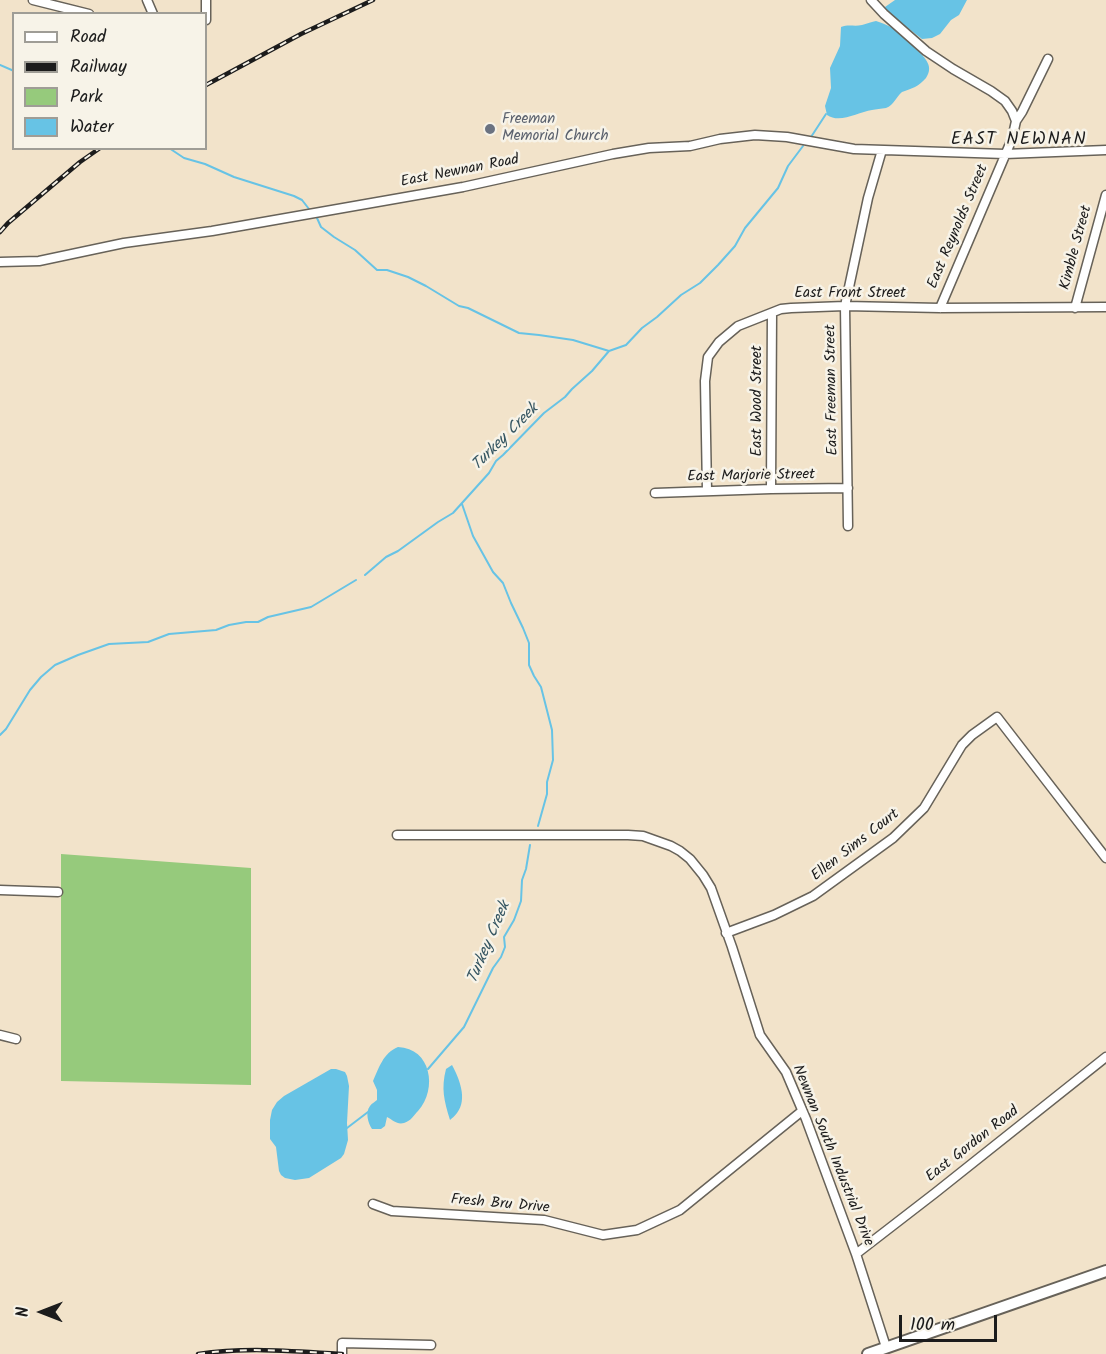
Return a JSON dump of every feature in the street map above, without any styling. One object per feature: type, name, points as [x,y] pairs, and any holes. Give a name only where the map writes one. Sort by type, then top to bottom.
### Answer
[{"type":"main road","points":[[868,1354],[1106,1271]]},
{"type":"street","points":[[33,0],[81,12]]},
{"type":"street","points":[[871,0],[926,51],[1005,101],[1016,121]]},
{"type":"street","name":"East Reynolds Street","points":[[940,308],[1012,139],[1016,121],[1048,58]]},
{"type":"street","name":"East Newnan Road","points":[[0,262],[39,261],[124,243],[212,231],[464,187],[622,152],[690,146],[720,139],[756,135],[787,137],[854,149],[1005,154],[1106,150]]},
{"type":"street","name":"East Freeman Street","points":[[848,526],[845,306],[868,198],[882,150]]},
{"type":"street","name":"Kimble Street","points":[[1075,308],[1106,195]]},
{"type":"street","name":"East Front Street","points":[[707,490],[705,381],[708,357],[719,342],[738,326],[781,309],[791,308],[845,306],[1106,307]]},
{"type":"street","name":"East Wood Street","points":[[771,489],[772,313]]},
{"type":"street","name":"East Marjorie Street","points":[[655,493],[848,488]]},
{"type":"street","name":"Ellen Sims Court","points":[[726,933],[774,915],[813,896],[893,838],[924,808],[962,745],[997,717],[1106,858]]},
{"type":"street","name":"Newnan South Industrial Drive","points":[[397,835],[643,836],[671,846],[690,859],[711,888],[760,1035],[786,1071],[856,1254],[886,1347]]},
{"type":"street","points":[[0,890],[58,892]]},
{"type":"street","points":[[0,1035],[16,1039]]},
{"type":"street","name":"East Gordon Road","points":[[856,1254],[1106,1057]]},
{"type":"street","name":"Fresh Bru Drive","points":[[373,1204],[392,1211],[544,1221],[603,1235],[637,1230],[680,1210],[802,1112]]},
{"type":"street","points":[[342,1354],[342,1343],[431,1345]]},
{"type":"green space","points":[[61,854],[251,868],[251,1085],[61,1081]]},
{"type":"water","points":[[895,0],[967,0],[959,15],[951,20],[940,34],[922,39],[886,11],[885,7]]},
{"type":"water","points":[[876,21],[897,31],[924,57],[929,65],[926,78],[916,86],[902,92],[886,108],[843,118],[827,115],[825,106],[831,88],[830,68],[840,46],[841,27],[859,26]]},
{"type":"water","points":[[398,1047],[418,1054],[424,1062],[428,1071],[428,1092],[424,1102],[409,1121],[399,1123],[387,1117],[385,1126],[381,1129],[372,1129],[367,1114],[368,1108],[377,1100],[377,1090],[373,1081],[385,1057]]},
{"type":"water","points":[[452,1065],[460,1082],[462,1101],[456,1114],[450,1120],[443,1089],[446,1069]]},
{"type":"water","points":[[331,1069],[345,1072],[349,1086],[348,1140],[344,1154],[309,1178],[295,1180],[285,1178],[279,1171],[276,1147],[270,1139],[272,1110],[284,1096]]},
{"type":"waterway","points":[[0,65],[12,70]]},
{"type":"waterway","name":"Turkey Creek","points":[[811,137],[826,114]]},
{"type":"waterway","name":"Turkey Creek","points":[[365,575],[386,557],[453,513],[489,473],[496,461],[544,413],[592,371],[609,351],[626,345],[642,328],[681,295],[700,283],[735,246],[745,228],[778,188],[788,166],[803,146]]},
{"type":"waterway","points":[[172,150],[184,158],[205,164],[234,177],[294,196],[302,200],[309,209]]},
{"type":"waterway","points":[[317,218],[321,227],[355,250],[377,270],[387,270],[408,277],[459,306],[468,308],[519,333],[573,340],[609,351]]},
{"type":"waterway","name":"Turkey Creek","points":[[462,504],[473,536],[493,572],[503,583],[529,643],[529,665],[541,687],[552,730],[553,760],[538,826]]},
{"type":"waterway","points":[[0,735],[30,690],[55,665],[109,644],[148,642],[169,634],[216,630],[229,625],[258,622],[268,617],[311,607],[356,580]]},
{"type":"waterway","name":"Turkey Creek","points":[[428,1069],[464,1027],[493,968],[501,957],[505,947],[504,937],[521,901],[522,880],[530,845]]},
{"type":"waterway","name":"Turkey Creek","points":[[347,1128],[368,1112]]},
{"type":"railway","points":[[207,84],[301,34],[373,0]]},
{"type":"railway","points":[[0,232],[80,162],[97,150]]},
{"type":"railway","points":[[198,1354],[252,1350],[342,1354]]},
{"type":"place","name":"Freeman Memorial Church","points":[[490,129]]},
{"type":"district","name":"EAST NEWNAN","points":[[1019,141]]}]
